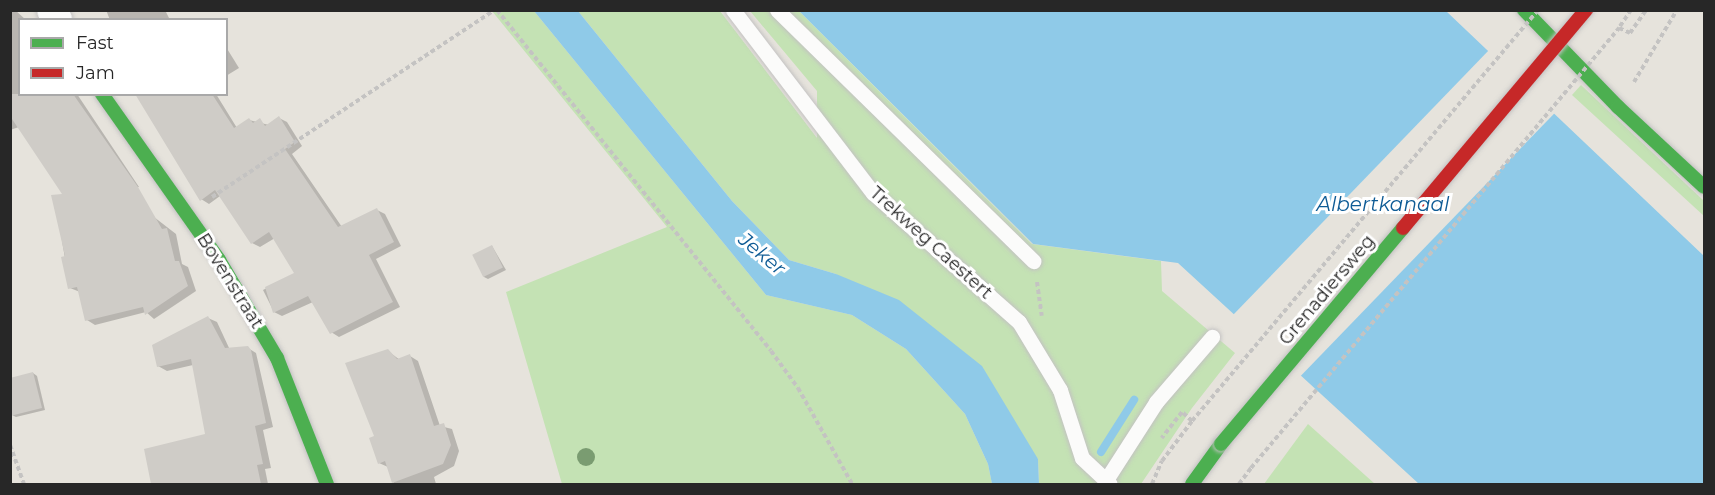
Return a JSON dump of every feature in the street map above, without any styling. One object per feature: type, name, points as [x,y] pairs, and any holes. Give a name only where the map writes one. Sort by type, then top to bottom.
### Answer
[{"type":"street","points":[[1524,10],[1618,107],[1704,187]]},
{"type":"street","name":"Grenadiersweg","points":[[1192,484],[1221,444],[1586,10]]},
{"type":"street","name":"Bovenstraat","points":[[103,96],[187,214],[277,358],[327,484]]},
{"type":"lane","name":"Trekweg Caestert","points":[[733,10],[873,193],[1019,322],[1060,390],[1082,458],[1108,482]]},
{"type":"lane","points":[[777,10],[1034,261]]},
{"type":"lane","points":[[1108,482],[1156,402],[1212,337]]},
{"type":"path","points":[[187,214],[496,10],[771,351],[798,388],[852,484]]},
{"type":"path","name":"Grenadiersweg","points":[[1152,484],[1162,461],[1192,421],[1538,10]]},
{"type":"path","points":[[1239,484],[1619,28],[1630,10]]},
{"type":"path","points":[[1619,28],[1630,33],[1646,10]]},
{"type":"path","points":[[1618,107],[1677,10]]},
{"type":"path","points":[[1182,412],[1192,421]]},
{"type":"path","points":[[10,445],[24,484]]},
{"type":"green space","points":[[492,11],[534,11],[766,295],[852,315],[906,349],[965,414],[988,464],[992,484],[562,484],[506,292],[667,227]]},
{"type":"green space","points":[[578,11],[720,11],[817,138],[817,91],[750,11],[799,11],[1032,244],[1161,261],[1162,291],[1235,353],[1192,408],[1141,484],[1039,484],[1038,459],[836,274],[789,260],[732,201]]},
{"type":"green space","points":[[1581,85],[1704,201],[1704,216],[1572,95]]},
{"type":"green space","points":[[1308,424],[1375,484],[1264,484]]},
{"type":"water","name":"Jeker","points":[[534,11],[578,11],[732,201],[789,260],[836,274],[899,300],[982,366],[1038,459],[1039,484],[992,484],[988,464],[965,414],[906,349],[852,315],[766,295]]},
{"type":"water","name":"Albertkanaal","points":[[799,11],[1446,11],[1704,256],[1704,484],[1419,484],[1178,263],[1033,244]]},
{"type":"pier","points":[[1490,49],[1555,112],[1297,380],[1232,317]]},
{"type":"building","points":[[10,94],[74,96],[138,187],[162,229],[167,228],[175,261],[179,261],[188,286],[145,315],[143,307],[85,321],[77,287],[68,289],[61,257],[65,256],[51,195],[62,194],[10,116]]},
{"type":"building","points":[[136,96],[213,96],[234,128],[249,118],[253,123],[260,118],[265,126],[279,116],[295,142],[285,149],[338,227],[377,208],[394,242],[369,255],[393,302],[330,334],[308,296],[273,313],[265,287],[294,273],[269,232],[251,244],[215,190],[200,201]]},
{"type":"building","points":[[492,245],[503,267],[483,277],[472,255]]},
{"type":"building","points":[[208,316],[225,348],[248,346],[251,350],[266,423],[255,426],[263,464],[257,465],[261,484],[151,484],[144,449],[205,434],[191,359],[157,367],[152,345]]},
{"type":"building","points":[[388,349],[397,359],[410,354],[434,426],[444,423],[451,445],[443,464],[392,483],[385,461],[378,464],[369,438],[374,436],[345,363]]},
{"type":"building","points":[[33,372],[42,408],[10,416],[10,378]]},
{"type":"waterway","points":[[1101,452],[1134,400]]},
{"type":"traffic: fast","points":[[1524,10],[1618,107],[1704,187]]},
{"type":"traffic: fast","points":[[103,96],[219,260],[277,358],[327,484]]},
{"type":"traffic: fast","points":[[1221,444],[1403,228]]},
{"type":"traffic: fast","points":[[1192,484],[1221,444]]},
{"type":"traffic: jam","points":[[1403,228],[1586,10]]}]
